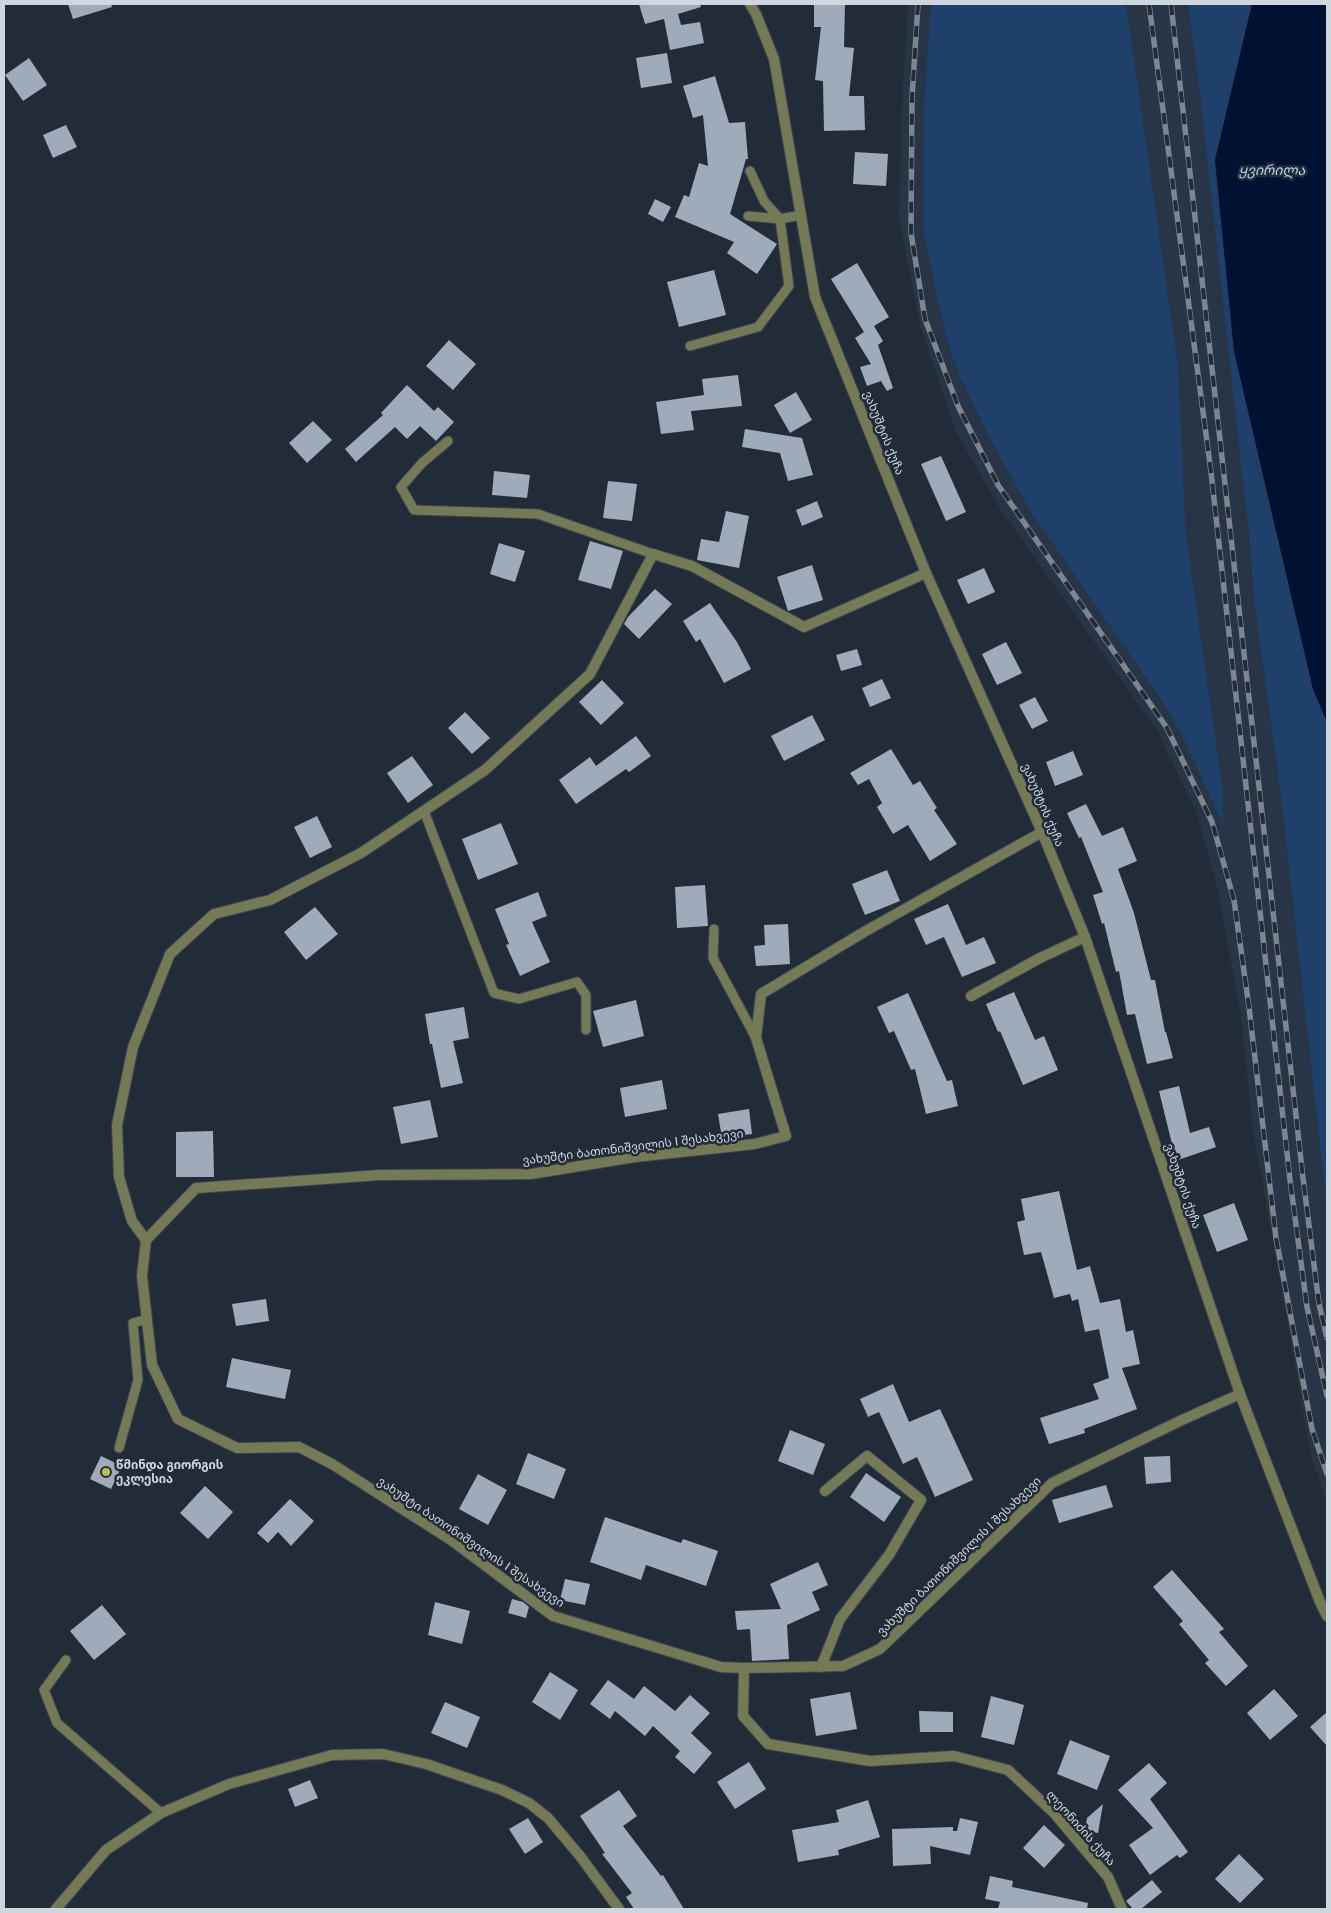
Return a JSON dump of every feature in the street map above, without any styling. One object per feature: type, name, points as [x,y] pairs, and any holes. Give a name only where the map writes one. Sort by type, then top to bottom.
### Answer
[{"type":"street","name":"ვახუშტის ქუჩა","points":[[750,4],[774,59],[815,297],[926,572],[1042,832],[1085,937],[1240,1394],[1327,1616]]},
{"type":"street","points":[[146,1240],[132,1222],[119,1177],[118,1125],[133,1047],[170,954],[214,914],[270,900],[360,853],[485,770],[590,674],[653,554],[692,566],[804,627],[926,572]]},
{"type":"street","name":"ვახუშტი ბათონიშვილის I შესახვევი","points":[[1042,832],[864,932],[761,994],[756,1038],[786,1136],[755,1144],[635,1158],[531,1174],[380,1175],[196,1188],[146,1240],[142,1276],[152,1365],[178,1419],[237,1448],[299,1448],[332,1464],[450,1540],[553,1616],[721,1667],[744,1668],[843,1666],[880,1649],[1052,1483],[1240,1394]]},
{"type":"street","points":[[971,996],[1040,958],[1085,937]]},
{"type":"street","points":[[821,1667],[840,1619],[889,1555],[921,1500],[867,1456],[825,1491]]},
{"type":"street","name":"ლეონიძის ქუჩა","points":[[744,1668],[743,1716],[768,1744],[870,1761],[954,1756],[1008,1770],[1054,1813],[1108,1877],[1122,1909]]},
{"type":"street","points":[[56,1909],[106,1850],[161,1813],[229,1784],[332,1755],[383,1754],[426,1764],[502,1790],[529,1803],[548,1818],[580,1856],[619,1909]]},
{"type":"lane","points":[[690,346],[758,327],[789,286],[780,219],[764,201],[750,171]]},
{"type":"lane","points":[[748,216],[780,219],[801,215]]},
{"type":"lane","points":[[448,441],[422,463],[401,487],[414,510],[538,514],[653,554]]},
{"type":"lane","points":[[424,811],[494,993],[519,999],[577,982],[586,995],[586,1030]]},
{"type":"lane","points":[[714,929],[713,958],[756,1038]]},
{"type":"lane","points":[[119,1448],[138,1380],[133,1323],[147,1319]]},
{"type":"lane","points":[[66,1660],[44,1690],[57,1723],[161,1813]]},
{"type":"shaded area","points":[[908,4],[931,4],[924,104],[924,234],[946,336],[958,373],[990,439],[1032,514],[1159,696],[1182,735],[1223,823],[1222,784],[1186,535],[1178,365],[1126,4],[1188,4],[1201,103],[1215,160],[1254,601],[1280,788],[1327,1209],[1327,1500],[1312,1461],[1253,1129],[1241,1017],[1218,891],[1197,814],[1158,732],[1000,509],[955,430],[920,325],[899,219],[902,100]]},
{"type":"shaded area","points":[[931,4],[1126,4],[1178,365],[1186,535],[1222,784],[1223,825],[1182,735],[1159,696],[1032,514],[990,439],[958,373],[946,337],[924,234],[924,104]]},
{"type":"shaded area","points":[[1188,4],[1252,4],[1215,160],[1234,351],[1313,689],[1327,722],[1327,1209],[1280,788],[1254,601],[1249,536],[1201,103]]},
{"type":"water","name":"ყვირილა","points":[[1252,4],[1327,4],[1327,722],[1313,689],[1234,351],[1215,160]]},
{"type":"building","points":[[68,4],[111,4],[112,7],[73,19]]},
{"type":"building","points":[[639,4],[700,4],[701,7],[678,14],[681,25],[700,22],[704,43],[670,50],[664,19],[645,24]]},
{"type":"building","points":[[814,4],[845,4],[844,47],[854,48],[849,96],[864,96],[865,130],[824,131],[823,81],[815,80],[821,27],[814,27]]},
{"type":"building","points":[[667,53],[672,83],[641,88],[636,58]]},
{"type":"building","points":[[29,58],[47,85],[23,101],[5,75]]},
{"type":"building","points":[[715,76],[729,123],[745,122],[748,159],[746,159],[730,214],[777,244],[757,274],[727,253],[734,242],[675,217],[684,195],[689,197],[699,163],[708,166],[703,115],[693,118],[683,86]]},
{"type":"building","points":[[66,125],[77,147],[53,158],[43,135]]},
{"type":"building","points":[[855,152],[888,154],[886,186],[853,184]]},
{"type":"building","points":[[655,199],[671,207],[663,222],[648,214]]},
{"type":"building","points":[[857,263],[889,317],[874,326],[883,341],[878,345],[893,388],[887,391],[881,381],[867,386],[860,367],[871,364],[855,338],[864,332],[831,279]]},
{"type":"building","points":[[714,270],[726,315],[679,327],[667,282]]},
{"type":"building","points":[[449,340],[476,364],[453,390],[426,366]]},
{"type":"building","points":[[738,375],[742,406],[691,411],[694,430],[661,434],[656,402],[704,395],[702,379]]},
{"type":"building","points":[[407,385],[434,411],[438,407],[454,422],[436,441],[420,426],[407,439],[395,427],[356,462],[345,449],[383,415],[381,413]]},
{"type":"building","points":[[796,392],[812,420],[790,433],[774,405]]},
{"type":"building","points":[[313,421],[332,440],[307,463],[289,443]]},
{"type":"building","points":[[745,429],[802,438],[813,475],[788,481],[780,453],[742,447]]},
{"type":"building","points":[[941,456],[966,512],[946,521],[921,464]]},
{"type":"building","points":[[494,471],[530,475],[527,498],[492,495]]},
{"type":"building","points":[[608,481],[637,484],[632,521],[603,518]]},
{"type":"building","points":[[817,501],[823,517],[802,526],[796,510]]},
{"type":"building","points":[[726,511],[749,516],[739,568],[697,560],[701,539],[719,542]]},
{"type":"building","points":[[590,541],[623,551],[611,589],[578,580]]},
{"type":"building","points":[[499,543],[525,551],[515,582],[490,574]]},
{"type":"building","points":[[812,565],[823,600],[788,611],[777,577]]},
{"type":"building","points":[[984,568],[995,592],[968,604],[957,580]]},
{"type":"building","points":[[655,589],[672,604],[639,639],[624,624],[628,617]]},
{"type":"building","points":[[710,603],[737,642],[751,669],[724,683],[700,639],[696,642],[683,621]]},
{"type":"building","points":[[1006,642],[1022,673],[997,685],[982,654]]},
{"type":"building","points":[[857,649],[862,665],[841,671],[836,655]]},
{"type":"building","points":[[882,679],[891,698],[870,707],[862,688]]},
{"type":"building","points":[[602,680],[624,703],[601,725],[579,702]]},
{"type":"building","points":[[1035,697],[1048,721],[1032,729],[1019,705]]},
{"type":"building","points":[[465,712],[490,738],[472,754],[448,728]]},
{"type":"building","points":[[812,715],[825,740],[784,761],[771,736]]},
{"type":"building","points":[[636,736],[651,756],[629,772],[626,769],[576,804],[559,780],[590,757],[596,766]]},
{"type":"building","points":[[891,749],[913,785],[920,781],[937,808],[934,810],[957,844],[930,861],[908,825],[893,834],[877,807],[882,803],[869,779],[858,785],[850,773]]},
{"type":"building","points":[[1073,751],[1083,775],[1055,786],[1046,762]]},
{"type":"building","points":[[412,756],[433,785],[408,803],[387,773]]},
{"type":"building","points":[[1086,804],[1102,836],[1123,827],[1137,861],[1118,869],[1134,913],[1151,980],[1155,980],[1165,1032],[1173,1058],[1147,1064],[1135,1014],[1127,1015],[1119,971],[1116,972],[1104,923],[1102,924],[1093,895],[1103,892],[1081,837],[1079,838],[1067,813]]},
{"type":"building","points":[[317,816],[332,847],[310,858],[294,827]]},
{"type":"building","points":[[501,823],[518,864],[478,880],[462,839]]},
{"type":"building","points":[[887,870],[900,901],[865,915],[852,884]]},
{"type":"building","points":[[705,885],[708,926],[677,928],[675,887]]},
{"type":"building","points":[[538,892],[547,916],[532,922],[550,962],[520,976],[506,945],[509,944],[495,909]]},
{"type":"building","points":[[948,904],[966,945],[984,937],[996,963],[962,977],[944,937],[926,945],[914,919]]},
{"type":"building","points":[[315,907],[338,934],[306,960],[284,932]]},
{"type":"building","points":[[788,924],[790,964],[756,966],[754,946],[765,945],[764,925]]},
{"type":"building","points":[[1014,992],[1035,1040],[1044,1036],[1058,1070],[1023,1085],[1000,1031],[998,1032],[986,1004]]},
{"type":"building","points":[[908,993],[947,1081],[952,1080],[958,1106],[926,1114],[915,1069],[911,1070],[894,1031],[889,1033],[877,1007]]},
{"type":"building","points":[[636,1000],[644,1036],[603,1047],[593,1011]]},
{"type":"building","points":[[464,1007],[469,1038],[453,1041],[463,1083],[441,1088],[425,1014]]},
{"type":"building","points":[[662,1080],[667,1109],[625,1117],[620,1088]]},
{"type":"building","points":[[1179,1086],[1190,1133],[1209,1127],[1216,1147],[1178,1160],[1159,1091]]},
{"type":"building","points":[[430,1100],[438,1137],[401,1144],[393,1107]]},
{"type":"building","points":[[749,1109],[752,1134],[722,1138],[718,1114]]},
{"type":"building","points":[[213,1131],[214,1177],[176,1177],[176,1132]]},
{"type":"building","points":[[1059,1191],[1077,1270],[1090,1266],[1100,1303],[1120,1299],[1126,1332],[1133,1330],[1140,1364],[1122,1368],[1137,1409],[1084,1429],[1085,1433],[1049,1444],[1040,1418],[1099,1399],[1093,1384],[1109,1378],[1099,1329],[1085,1332],[1078,1299],[1072,1301],[1070,1294],[1054,1298],[1041,1252],[1024,1255],[1017,1222],[1025,1220],[1021,1199]]},
{"type":"building","points":[[1234,1203],[1248,1240],[1217,1252],[1203,1215]]},
{"type":"building","points":[[266,1299],[269,1321],[236,1326],[232,1304]]},
{"type":"building","points":[[232,1358],[291,1370],[285,1399],[226,1387]]},
{"type":"building","points":[[893,1384],[909,1422],[940,1409],[973,1480],[935,1497],[917,1457],[903,1464],[879,1412],[868,1417],[860,1399]]},
{"type":"building","points":[[790,1430],[825,1444],[813,1475],[778,1461]]},
{"type":"building","points":[[528,1453],[566,1469],[554,1499],[516,1484]]},
{"type":"building","name":"წმინდა გიორგის ეკლესია","points":[[101,1456],[122,1466],[111,1489],[90,1479]]},
{"type":"building","points":[[1170,1456],[1171,1482],[1146,1484],[1144,1457]]},
{"type":"building","points":[[866,1473],[901,1497],[884,1522],[850,1497]]},
{"type":"building","points":[[478,1474],[507,1490],[488,1525],[459,1509]]},
{"type":"building","points":[[1106,1485],[1113,1507],[1059,1523],[1052,1500]]},
{"type":"building","points":[[205,1486],[233,1512],[208,1539],[180,1513]]},
{"type":"building","points":[[290,1499],[314,1521],[291,1546],[278,1532],[268,1543],[257,1533]]},
{"type":"building","points":[[605,1517],[681,1543],[683,1539],[718,1551],[706,1586],[646,1565],[641,1580],[590,1562]]},
{"type":"building","points":[[818,1562],[828,1585],[812,1592],[820,1610],[787,1625],[789,1659],[752,1661],[750,1629],[737,1630],[735,1611],[781,1609],[770,1584]]},
{"type":"building","points":[[1172,1570],[1224,1629],[1219,1632],[1248,1666],[1226,1686],[1205,1663],[1209,1660],[1179,1624],[1183,1621],[1153,1587]]},
{"type":"building","points":[[565,1579],[590,1584],[585,1605],[560,1600]]},
{"type":"building","points":[[512,1599],[523,1602],[529,1607],[526,1618],[508,1613]]},
{"type":"building","points":[[435,1602],[470,1611],[462,1644],[428,1635]]},
{"type":"building","points":[[102,1605],[126,1634],[94,1660],[70,1631]]},
{"type":"building","points":[[550,1672],[578,1690],[560,1720],[532,1702]]},
{"type":"building","points":[[608,1680],[634,1699],[644,1686],[675,1711],[690,1695],[710,1713],[691,1733],[712,1753],[694,1774],[675,1757],[680,1751],[653,1726],[645,1736],[615,1711],[610,1719],[590,1704]]},
{"type":"building","points":[[1274,1689],[1298,1716],[1270,1740],[1247,1713]]},
{"type":"building","points":[[850,1692],[857,1729],[816,1736],[810,1699]]},
{"type":"building","points":[[991,1696],[1024,1705],[1014,1745],[981,1737]]},
{"type":"building","points":[[445,1702],[480,1717],[467,1748],[431,1733]]},
{"type":"building","points":[[919,1711],[953,1712],[953,1732],[920,1732]]},
{"type":"building","points":[[1327,1712],[1327,1746],[1310,1727]]},
{"type":"building","points":[[1070,1740],[1110,1756],[1097,1790],[1057,1774]]},
{"type":"building","points":[[749,1762],[766,1789],[735,1809],[717,1782]]},
{"type":"building","points":[[1149,1763],[1167,1783],[1150,1799],[1188,1852],[1180,1858],[1177,1855],[1150,1875],[1129,1845],[1153,1828],[1118,1790]]},
{"type":"building","points":[[310,1780],[318,1798],[295,1807],[288,1789]]},
{"type":"building","points":[[619,1790],[637,1816],[623,1826],[661,1876],[663,1875],[684,1909],[634,1909],[626,1897],[632,1893],[602,1854],[605,1853],[580,1816]]},
{"type":"building","points":[[868,1800],[880,1837],[838,1850],[839,1855],[798,1862],[792,1830],[839,1822],[836,1810]]},
{"type":"building","points":[[1103,1804],[1098,1833],[1085,1831],[1087,1818]]},
{"type":"building","points":[[528,1818],[543,1842],[525,1854],[509,1829]]},
{"type":"building","points":[[960,1818],[978,1822],[970,1855],[930,1846],[931,1864],[893,1866],[892,1829],[953,1827],[953,1831],[957,1831]]},
{"type":"building","points":[[1044,1825],[1065,1845],[1044,1868],[1023,1848]]},
{"type":"building","points":[[1239,1854],[1264,1879],[1240,1903],[1215,1879]]},
{"type":"building","points":[[990,1876],[1013,1881],[1012,1887],[1088,1903],[1087,1909],[998,1909],[1000,1902],[985,1899]]},
{"type":"building","points":[[1152,1880],[1162,1892],[1141,1909],[1133,1909],[1126,1901]]},
{"type":"railway","points":[[918,4],[912,98],[911,233],[925,319],[958,406],[998,485],[1167,728],[1212,822],[1234,900],[1249,1007],[1276,1238],[1312,1429],[1327,1474]]},
{"type":"railway","points":[[1149,4],[1211,472],[1290,1180],[1307,1307],[1327,1396]]},
{"type":"railway","points":[[1171,4],[1303,1178],[1319,1304],[1327,1338]]},
{"type":"place","name":"წმინდა გიორგის ეკლესია","points":[[106,1472]]}]
